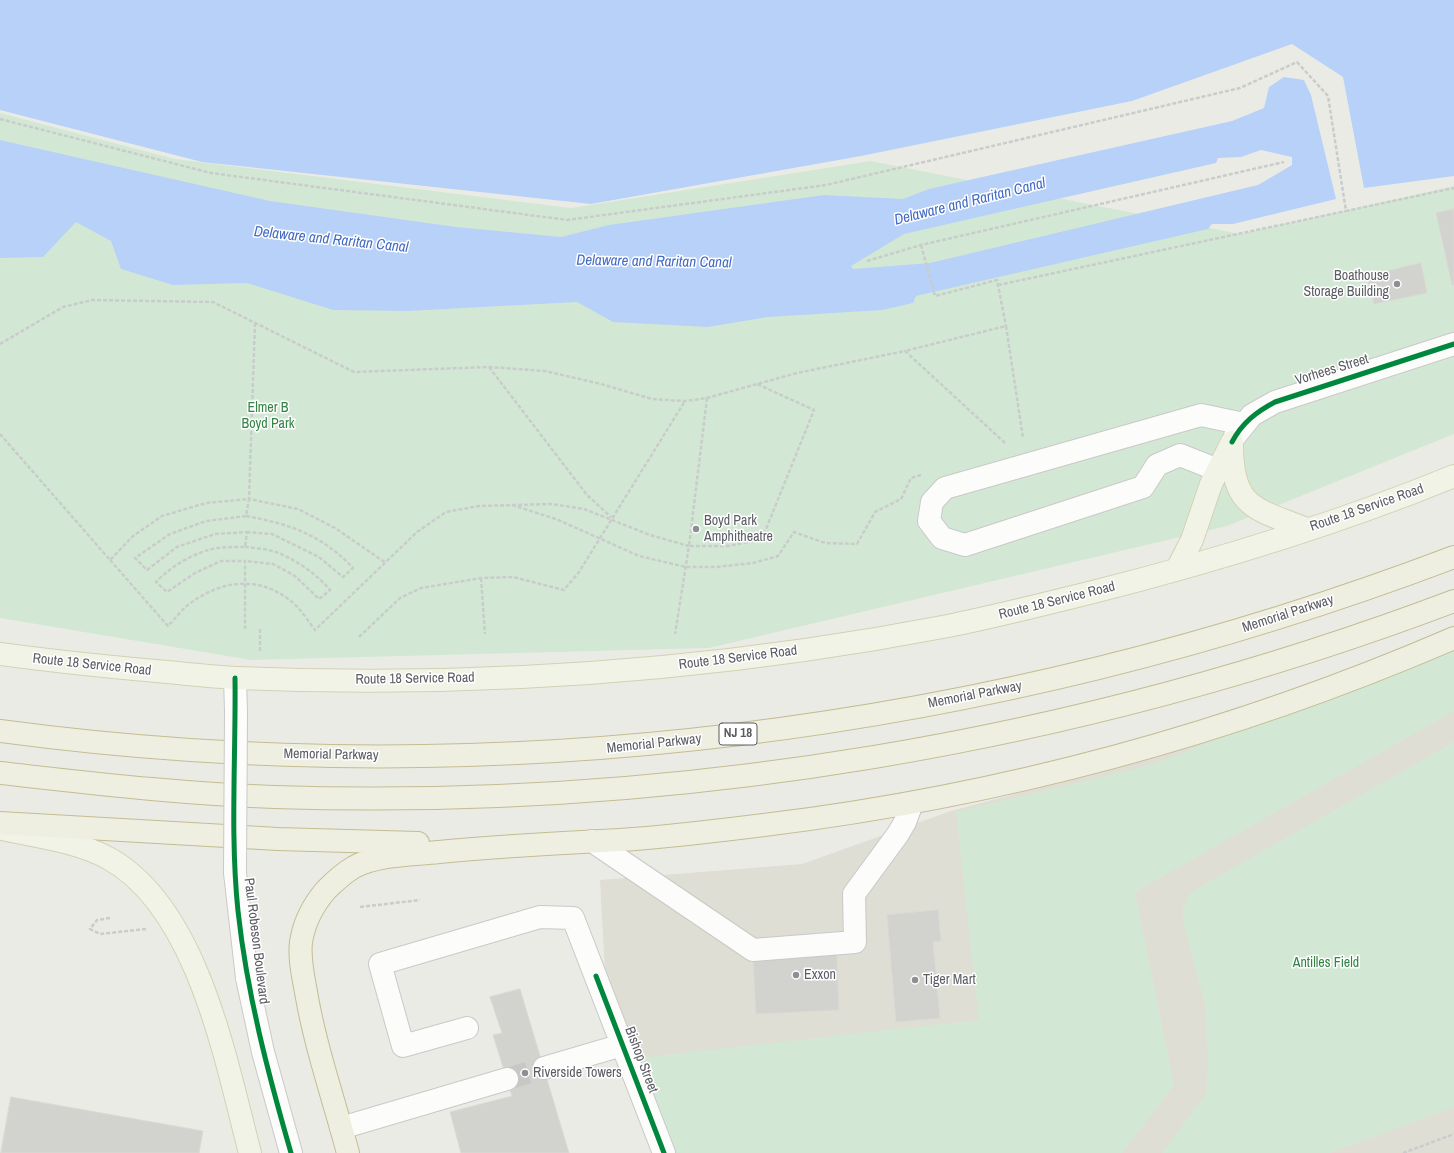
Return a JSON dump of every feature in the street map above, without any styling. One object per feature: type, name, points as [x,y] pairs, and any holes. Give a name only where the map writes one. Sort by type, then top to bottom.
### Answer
[{"type":"highway","name":"Memorial Parkway","points":[[0,731],[58,739],[188,750],[339,756],[420,756],[581,750],[710,738],[835,721],[922,706],[1034,684],[1112,666],[1242,629],[1374,586],[1454,556]]},
{"type":"highway","points":[[0,773],[202,793],[335,798],[446,798],[565,793],[707,780],[879,756],[998,734],[1113,709],[1275,663],[1374,630],[1454,601]]},
{"type":"highway","points":[[348,1153],[312,1021],[304,984],[301,955],[302,941],[310,915],[324,892],[355,867],[396,856],[489,847],[592,842],[701,833],[872,810],[1011,784],[1159,745],[1312,695],[1408,658],[1454,638]]},
{"type":"highway","points":[[0,823],[217,836],[397,842],[489,847]]},
{"type":"main road","points":[[1177,570],[1192,540],[1211,484],[1232,442]]},
{"type":"main road","points":[[1232,442],[1232,460],[1235,480],[1244,498],[1257,509],[1307,529]]},
{"type":"main road","name":"Route 18 Service Road","points":[[0,654],[77,664],[236,678],[327,681],[472,678],[603,673],[703,663],[823,648],[948,626],[1004,614],[1177,570],[1307,529],[1454,476]]},
{"type":"main road","points":[[0,828],[80,847],[106,857],[128,871],[162,909],[182,940],[208,1000],[250,1153]]},
{"type":"street","name":"Vorhees Street","points":[[1232,442],[1237,432],[1252,415],[1290,395],[1454,344]]},
{"type":"street","points":[[1218,470],[1180,455],[1157,465],[1143,487],[965,545],[942,538],[929,521],[932,502],[945,488],[1201,415],[1244,424]]},
{"type":"street","points":[[1144,432],[1157,465]]},
{"type":"street","name":"Paul Robeson Boulevard","points":[[236,678],[235,867],[238,910],[247,978],[263,1052],[291,1153]]},
{"type":"street","points":[[592,842],[753,950],[855,942],[854,894],[898,834],[905,822],[912,803]]},
{"type":"street","name":"Bishop Street","points":[[467,1028],[404,1046],[380,964],[540,917],[573,918],[664,1153]]},
{"type":"street","points":[[544,1068],[622,1045]]},
{"type":"street","points":[[342,1128],[507,1079]]},
{"type":"path","points":[[0,119],[211,173],[567,220],[826,185],[1240,88],[1297,62],[1328,96],[1346,210]]},
{"type":"path","points":[[867,261],[921,245],[1284,162]]},
{"type":"path","points":[[998,285],[1454,188]]},
{"type":"path","points":[[921,245],[935,296],[997,280],[1006,326],[1024,444]]},
{"type":"path","points":[[0,344],[63,308],[92,300],[214,302],[354,372],[489,367],[545,372],[601,384],[652,399],[685,400],[707,398],[797,373],[905,351],[1006,326]]},
{"type":"path","points":[[246,516],[249,499],[255,323]]},
{"type":"path","points":[[905,351],[1006,444]]},
{"type":"path","points":[[489,367],[587,495],[612,519]]},
{"type":"path","points":[[0,434],[168,626],[189,604],[220,587],[245,582],[267,587],[292,602],[315,630],[417,532],[446,512],[479,506],[552,504],[584,509],[612,519],[650,536],[689,546],[728,546],[762,539],[814,410],[757,384]]},
{"type":"path","points":[[675,634],[689,546],[707,398]]},
{"type":"path","points":[[359,637],[400,598],[420,588],[481,578],[513,577],[564,590],[579,572],[685,400]]},
{"type":"path","points":[[110,560],[133,536],[162,516],[206,503],[249,499],[298,509],[335,528],[386,563]]},
{"type":"path","points":[[510,504],[556,519],[639,556],[686,567],[731,566],[753,563],[778,556],[794,532],[825,543],[841,544]]},
{"type":"path","points":[[246,516],[278,522],[305,533],[338,552],[353,568],[343,577],[319,557],[272,534],[247,532],[215,534],[177,547],[147,570],[135,558],[170,534],[206,521],[246,516]]},
{"type":"path","points":[[245,547],[247,532]]},
{"type":"path","points":[[245,547],[276,552],[319,579],[330,590],[320,599],[295,576],[272,564],[245,561],[221,561],[195,573],[168,592],[156,582],[163,574],[190,557],[217,548],[245,547]]},
{"type":"path","points":[[245,561],[246,629]]},
{"type":"path","points":[[481,578],[485,634]]},
{"type":"path","points":[[260,629],[260,656]]},
{"type":"path","points":[[360,907],[420,900]]},
{"type":"path","points":[[110,918],[97,920],[90,929],[100,934],[150,928]]},
{"type":"path","points":[[1403,1153],[1454,1134]]},
{"type":"shaded area","points":[[1454,631],[1454,1153],[677,1153],[605,972],[600,880],[802,864],[951,811],[1150,758]]},
{"type":"green space","name":"Elmer B Boyd Park","points":[[0,113],[175,159],[571,208],[871,161],[1240,234],[1454,186],[1454,434],[1227,526],[709,648],[251,660],[0,618]]},
{"type":"green space","points":[[1454,643],[1454,711],[1135,892],[1174,1085],[1122,1153],[667,1153],[630,1059],[979,1020],[956,812],[1152,765]]},
{"type":"green space","name":"Antilles Field","points":[[1454,742],[1454,1107],[1329,1153],[1162,1153],[1206,1094],[1208,1062],[1205,1004],[1185,929],[1182,910],[1191,892]]},
{"type":"water","points":[[0,0],[1454,0],[1454,176],[1364,188],[1343,77],[1292,44],[1132,101],[861,156],[591,204],[202,162],[0,110]]},
{"type":"water","name":"Delaware and Raritan Canal","points":[[1284,77],[1304,80],[1311,95],[1336,199],[1233,224],[1212,224],[1208,229],[916,296],[913,303],[882,310],[768,317],[708,327],[613,322],[577,302],[407,311],[333,310],[247,283],[173,285],[121,269],[111,241],[76,222],[43,257],[0,258],[0,140],[270,201],[456,227],[561,237],[609,225],[824,195],[903,199],[929,189],[1232,121],[1264,108],[1269,87]],"holes":[[[1261,150],[1292,157],[1292,165],[1258,185],[930,263],[853,269],[851,266],[904,234],[1216,163],[1218,158],[1241,157]]]},
{"type":"building","points":[[1454,209],[1454,285],[1452,285],[1436,213]]},
{"type":"building","name":"Boathouse Storage Building","points":[[1421,263],[1427,293],[1374,304],[1367,276]]},
{"type":"building","name":"Tiger Mart","points":[[938,910],[941,941],[933,942],[940,1018],[896,1022],[887,915]]},
{"type":"building","name":"Exxon","points":[[836,935],[839,1010],[756,1014],[752,940]]},
{"type":"building","name":"Riverside Towers","points":[[520,989],[569,1153],[461,1153],[450,1112],[512,1096],[493,1035],[502,1033],[490,997]]},
{"type":"building","points":[[11,1097],[203,1131],[199,1153],[1,1153]]},
{"type":"tunnel","points":[[507,1079],[544,1068]]},
{"type":"cycle path","points":[[1232,442],[1240,429],[1250,419],[1275,402],[1454,344]]},
{"type":"cycle path","points":[[235,678],[234,853],[238,911],[247,973],[259,1033],[291,1153]]},
{"type":"cycle path","points":[[596,976],[664,1153]]},
{"type":"place","name":"Boathouse Storage Building","points":[[1397,284]]},
{"type":"place","name":"Boyd Park Amphitheatre","points":[[696,529]]},
{"type":"place","name":"Exxon","points":[[796,975]]},
{"type":"place","name":"Tiger Mart","points":[[915,980]]},
{"type":"place","name":"Riverside Towers","points":[[525,1073]]}]
